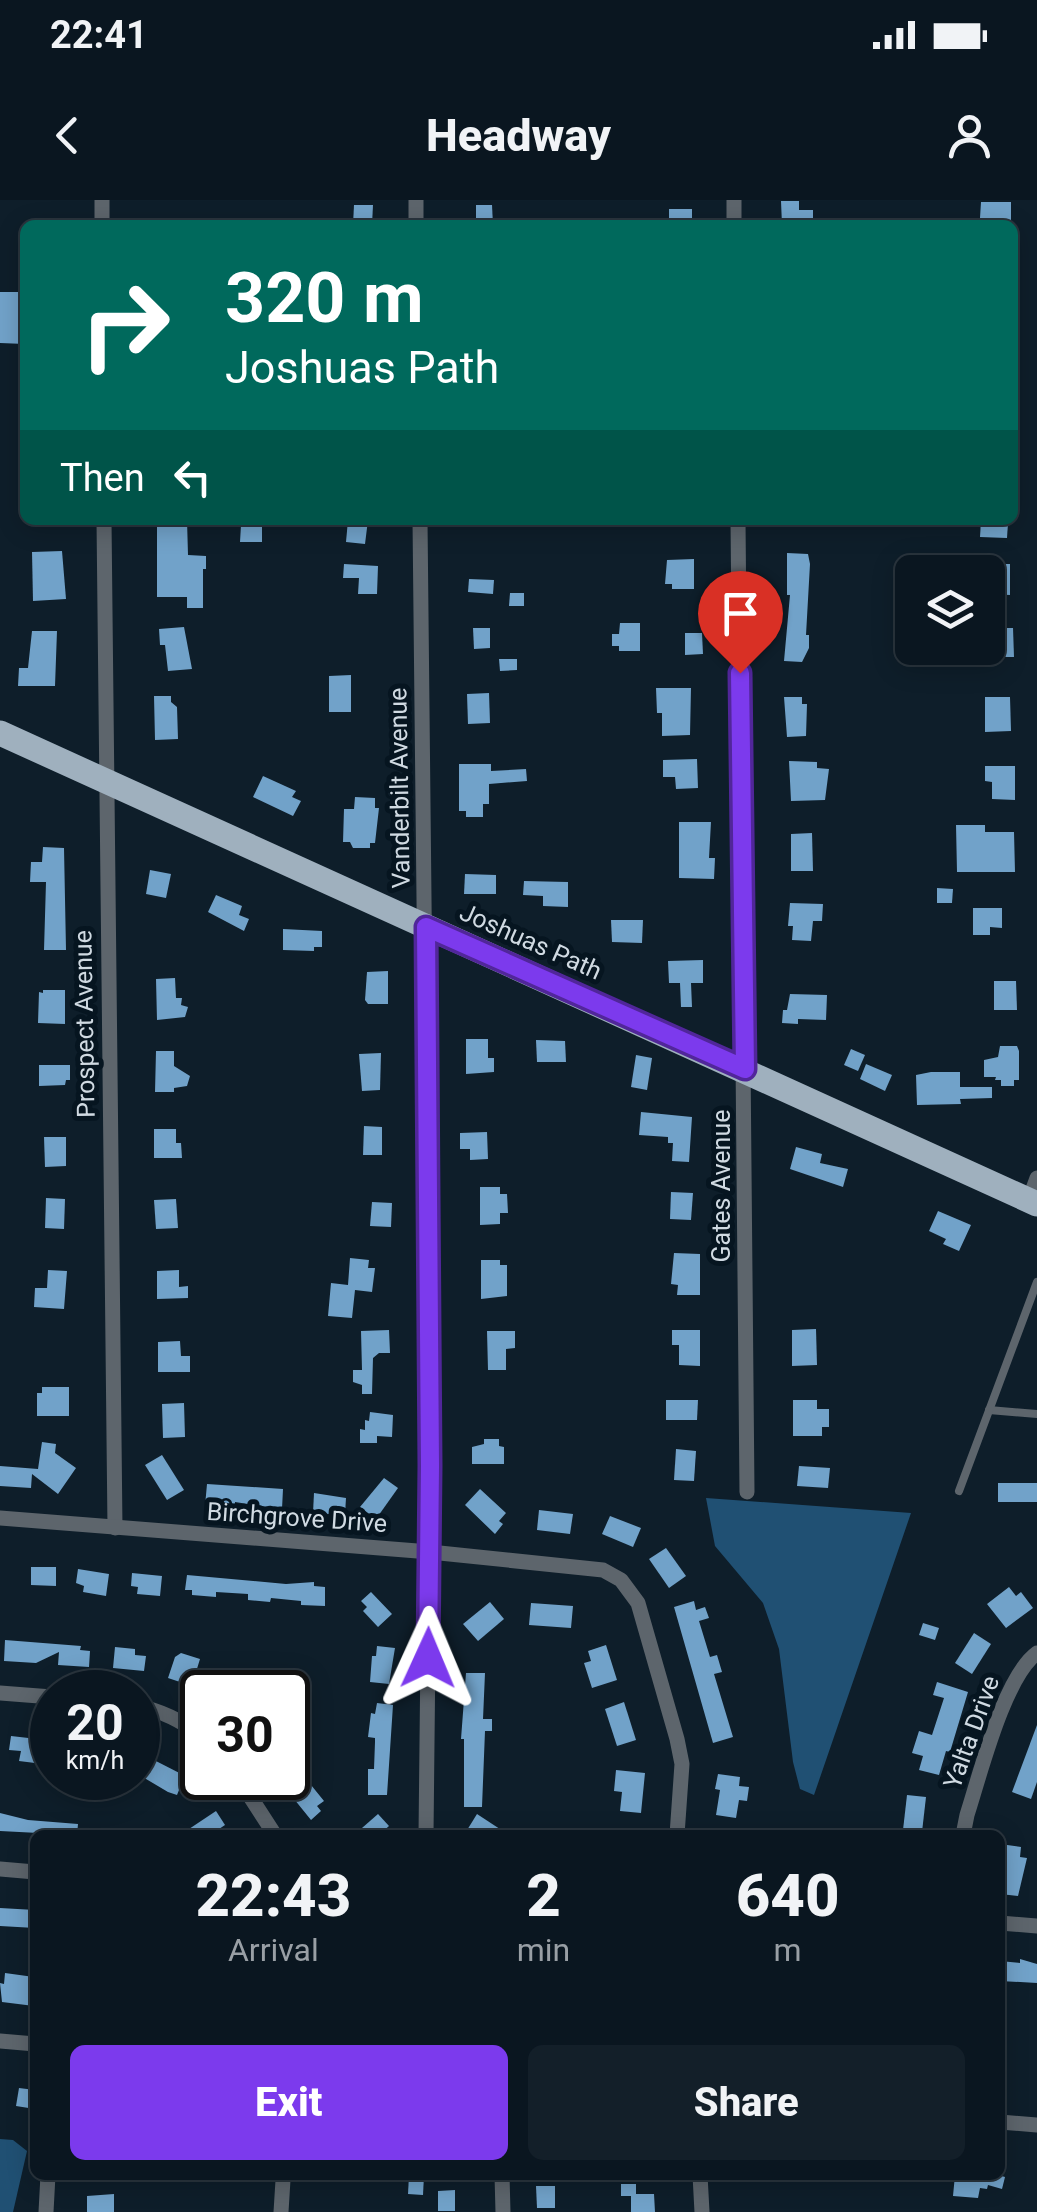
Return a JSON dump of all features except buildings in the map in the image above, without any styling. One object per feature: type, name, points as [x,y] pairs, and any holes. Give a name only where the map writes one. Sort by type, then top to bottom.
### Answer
[{"type":"main road","name":"Joshuas Path","points":[[0,733],[426,927],[1034,1194]]},
{"type":"street","name":"Prospect Avenue","points":[[104,525],[115,1528]]},
{"type":"street","name":"Vanderbilt Avenue","points":[[420,525],[430,1552],[426,1830]]},
{"type":"street","name":"Gates Avenue","points":[[738,525],[747,1492]]},
{"type":"street","name":"Birchgrove Drive","points":[[0,1518],[430,1552],[603,1570],[621,1580],[638,1604],[682,1764],[677,1830]]},
{"type":"street","name":"Yalta Drive","points":[[964,1830],[1012,1685],[1037,1653]]},
{"type":"street","points":[[0,1693],[30,1695]]},
{"type":"street","points":[[252,1800],[272,1830]]},
{"type":"street","points":[[0,1869],[30,1872]]},
{"type":"street","points":[[1005,1923],[1037,1926]]},
{"type":"street","points":[[0,2041],[30,2044]]},
{"type":"street","points":[[1005,2122],[1037,2125]]},
{"type":"street","points":[[46,2212],[48,2180]]},
{"type":"street","points":[[280,2180],[280,2212]]},
{"type":"street","points":[[502,2180],[503,2212]]},
{"type":"street","points":[[700,2180],[702,2212]]},
{"type":"lane","points":[[959,1491],[1037,1282]]},
{"type":"lane","points":[[989,1410],[1037,1414]]},
{"type":"shaded area","points":[[706,1498],[911,1513],[814,1795],[800,1789],[779,1649],[763,1603],[715,1546]]},
{"type":"shaded area","points":[[0,2139],[13,2140],[27,2151],[13,2212],[0,2212]]},
{"type":"route","points":[[428,1658],[426,927],[745,1069],[740,673]]}]
